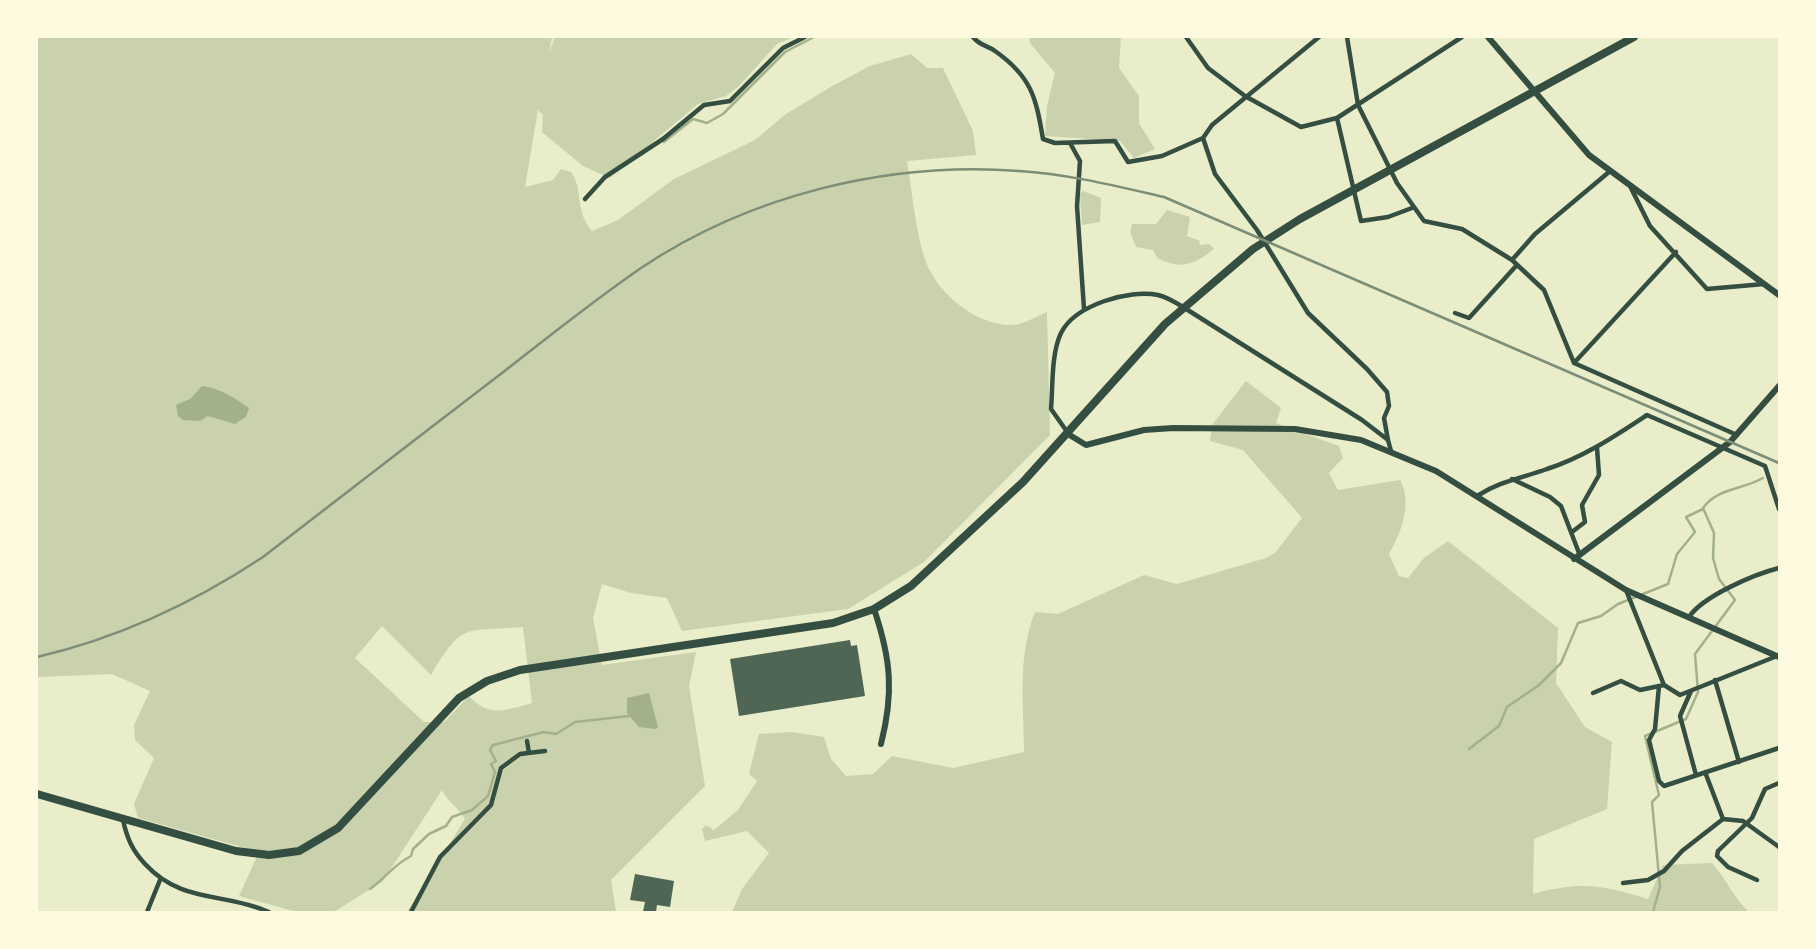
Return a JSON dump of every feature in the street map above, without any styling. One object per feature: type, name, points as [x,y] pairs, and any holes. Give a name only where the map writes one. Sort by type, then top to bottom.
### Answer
[{"type":"main road","points":[[37,794],[253,854],[283,855],[299,851],[325,838],[353,814],[459,698],[498,676],[520,670],[833,623],[874,609],[911,586],[965,538],[1068,434],[1183,307],[1252,249],[1300,219],[1634,37]]},
{"type":"street","points":[[585,200],[605,177],[663,139],[704,105],[730,101],[783,48],[805,37]]},
{"type":"street","points":[[973,37],[981,46],[993,49],[1033,89],[1043,139],[1070,143],[1115,141],[1128,162],[1161,156],[1203,138],[1212,125],[1245,96],[1320,37]]},
{"type":"street","points":[[1186,37],[1208,68],[1245,96],[1301,127],[1337,118],[1462,37]]},
{"type":"street","points":[[1347,37],[1358,105],[1412,208],[1424,221],[1462,229],[1512,260],[1544,290],[1574,363],[1737,435]]},
{"type":"street","points":[[1488,37],[1589,155],[1779,295]]},
{"type":"street","points":[[1337,118],[1361,221],[1388,217],[1412,208]]},
{"type":"street","points":[[1203,138],[1215,174],[1257,230],[1308,313],[1367,369],[1387,393],[1389,406],[1384,418],[1391,451]]},
{"type":"street","points":[[1070,143],[1080,161],[1077,206],[1084,309]]},
{"type":"street","points":[[1512,260],[1535,233],[1609,172]]},
{"type":"street","points":[[1631,188],[1650,226],[1707,289],[1764,284]]},
{"type":"street","points":[[1574,363],[1676,252]]},
{"type":"street","points":[[1455,313],[1469,318],[1516,266]]},
{"type":"street","points":[[1388,440],[1183,307],[1160,295],[1149,294],[1099,303],[1084,309],[1068,322],[1057,347],[1051,409],[1068,434],[1086,445],[1144,430],[1295,429],[1361,440],[1436,471],[1626,590],[1779,656]]},
{"type":"street","points":[[1574,559],[1723,447],[1737,435],[1779,386]]},
{"type":"street","points":[[1477,496],[1496,483],[1547,470],[1597,448],[1647,415],[1765,466],[1779,509]]},
{"type":"street","points":[[1572,532],[1586,522],[1582,505],[1599,475],[1597,448]]},
{"type":"street","points":[[1512,478],[1550,497],[1561,506],[1579,553]]},
{"type":"street","points":[[1688,618],[1701,604],[1779,568]]},
{"type":"street","points":[[1626,590],[1662,686],[1655,729],[1649,740],[1659,781],[1664,786],[1779,748]]},
{"type":"street","points":[[874,609],[887,656],[891,689],[881,744]]},
{"type":"street","points":[[1593,692],[1621,681],[1640,690],[1662,686],[1675,695],[1743,672],[1779,656]]},
{"type":"street","points":[[1715,680],[1739,762]]},
{"type":"street","points":[[1691,691],[1680,716],[1696,775]]},
{"type":"street","points":[[527,741],[529,753]]},
{"type":"street","points":[[411,912],[440,857],[491,804],[501,768],[512,757],[545,751]]},
{"type":"street","points":[[1705,772],[1723,819]]},
{"type":"street","points":[[1757,880],[1728,867],[1717,856],[1718,851],[1748,824],[1757,812],[1765,789],[1779,783]]},
{"type":"street","points":[[1623,883],[1648,880],[1664,871],[1682,851],[1723,819],[1748,824],[1779,847]]},
{"type":"street","points":[[123,820],[131,846],[160,880],[184,892],[269,912]]},
{"type":"street","points":[[147,912],[160,880]]},
{"type":"shaded area","points":[[37,37],[552,37],[549,53],[555,37],[794,37],[777,44],[739,86],[726,96],[698,104],[610,178],[583,166],[542,132],[543,115],[538,110],[525,187],[553,180],[561,169],[571,172],[583,215],[592,231],[618,220],[674,179],[755,140],[786,114],[870,66],[911,54],[927,68],[943,68],[973,131],[976,155],[907,161],[917,226],[926,262],[949,296],[960,306],[985,320],[1016,325],[1047,312],[1050,435],[924,562],[848,609],[682,631],[667,598],[631,593],[602,584],[593,618],[602,665],[696,652],[689,686],[705,786],[611,880],[616,912],[407,912],[465,819],[442,790],[383,881],[334,912],[297,912],[239,896],[259,852],[138,818],[134,804],[154,758],[135,740],[134,725],[150,691],[112,674],[37,677]],"holes":[[[382,626],[431,675],[459,637],[476,630],[523,627],[532,703],[506,710],[491,710],[476,703],[469,696],[444,722],[424,722],[355,658]]]},
{"type":"shaded area","points":[[1029,37],[1121,37],[1119,68],[1139,96],[1139,123],[1155,149],[1134,158],[1120,141],[1045,136],[1047,106],[1055,73],[1030,43]]},
{"type":"shaded area","points":[[1083,191],[1101,198],[1100,222],[1082,225],[1080,194]]},
{"type":"shaded area","points":[[1167,210],[1190,217],[1187,236],[1200,241],[1199,245],[1209,244],[1214,249],[1194,262],[1180,265],[1157,258],[1153,250],[1136,247],[1130,232],[1132,224],[1156,224]]},
{"type":"shaded area","points":[[1246,381],[1281,408],[1276,423],[1339,446],[1343,458],[1329,473],[1338,490],[1400,480],[1405,498],[1404,518],[1389,554],[1399,576],[1408,578],[1424,558],[1448,541],[1558,628],[1556,683],[1585,727],[1612,742],[1607,809],[1534,839],[1533,894],[1565,887],[1591,886],[1648,899],[1663,865],[1712,863],[1749,912],[732,912],[742,889],[769,853],[747,831],[705,841],[702,829],[706,825],[714,830],[738,810],[757,781],[749,774],[759,734],[792,732],[824,737],[831,759],[846,776],[873,774],[892,756],[953,768],[1024,752],[1024,664],[1029,629],[1035,612],[1058,614],[1144,575],[1177,584],[1275,553],[1302,518],[1243,450],[1210,441],[1212,425]]},
{"type":"shaded area","points":[[202,386],[221,391],[249,408],[246,417],[235,424],[208,416],[200,421],[183,420],[178,416],[176,405],[190,399]]},
{"type":"shaded area","points":[[649,693],[658,727],[656,729],[639,727],[627,713],[627,698]]},
{"type":"building","points":[[850,640],[851,646],[857,645],[865,696],[739,716],[730,659]]},
{"type":"building","points":[[635,874],[674,881],[670,907],[657,905],[656,912],[643,912],[645,902],[630,900]]},
{"type":"waterway","points":[[664,142],[693,119],[707,123],[723,114],[785,52],[814,37]]},
{"type":"waterway","points":[[1653,912],[1660,887],[1652,802],[1659,795],[1645,736],[1686,719],[1698,692],[1695,654],[1735,600],[1719,579],[1713,558],[1714,533],[1703,508],[1715,497],[1763,478]]},
{"type":"waterway","points":[[1469,749],[1499,726],[1507,707],[1539,685],[1561,663],[1578,623],[1601,616],[1618,604],[1668,584],[1677,554],[1695,532],[1686,517],[1703,509]]},
{"type":"waterway","points":[[370,889],[411,856],[413,849],[429,834],[446,826],[452,817],[472,810],[488,796],[495,772],[491,764],[496,761],[490,750],[493,745],[544,732],[556,734],[575,722],[629,716]]},
{"type":"railway","points":[[37,657],[97,640],[154,618],[209,590],[263,557],[588,306],[683,242],[774,203],[822,188],[920,172],[970,169],[1019,171],[1092,181],[1164,197],[1779,463]]}]
